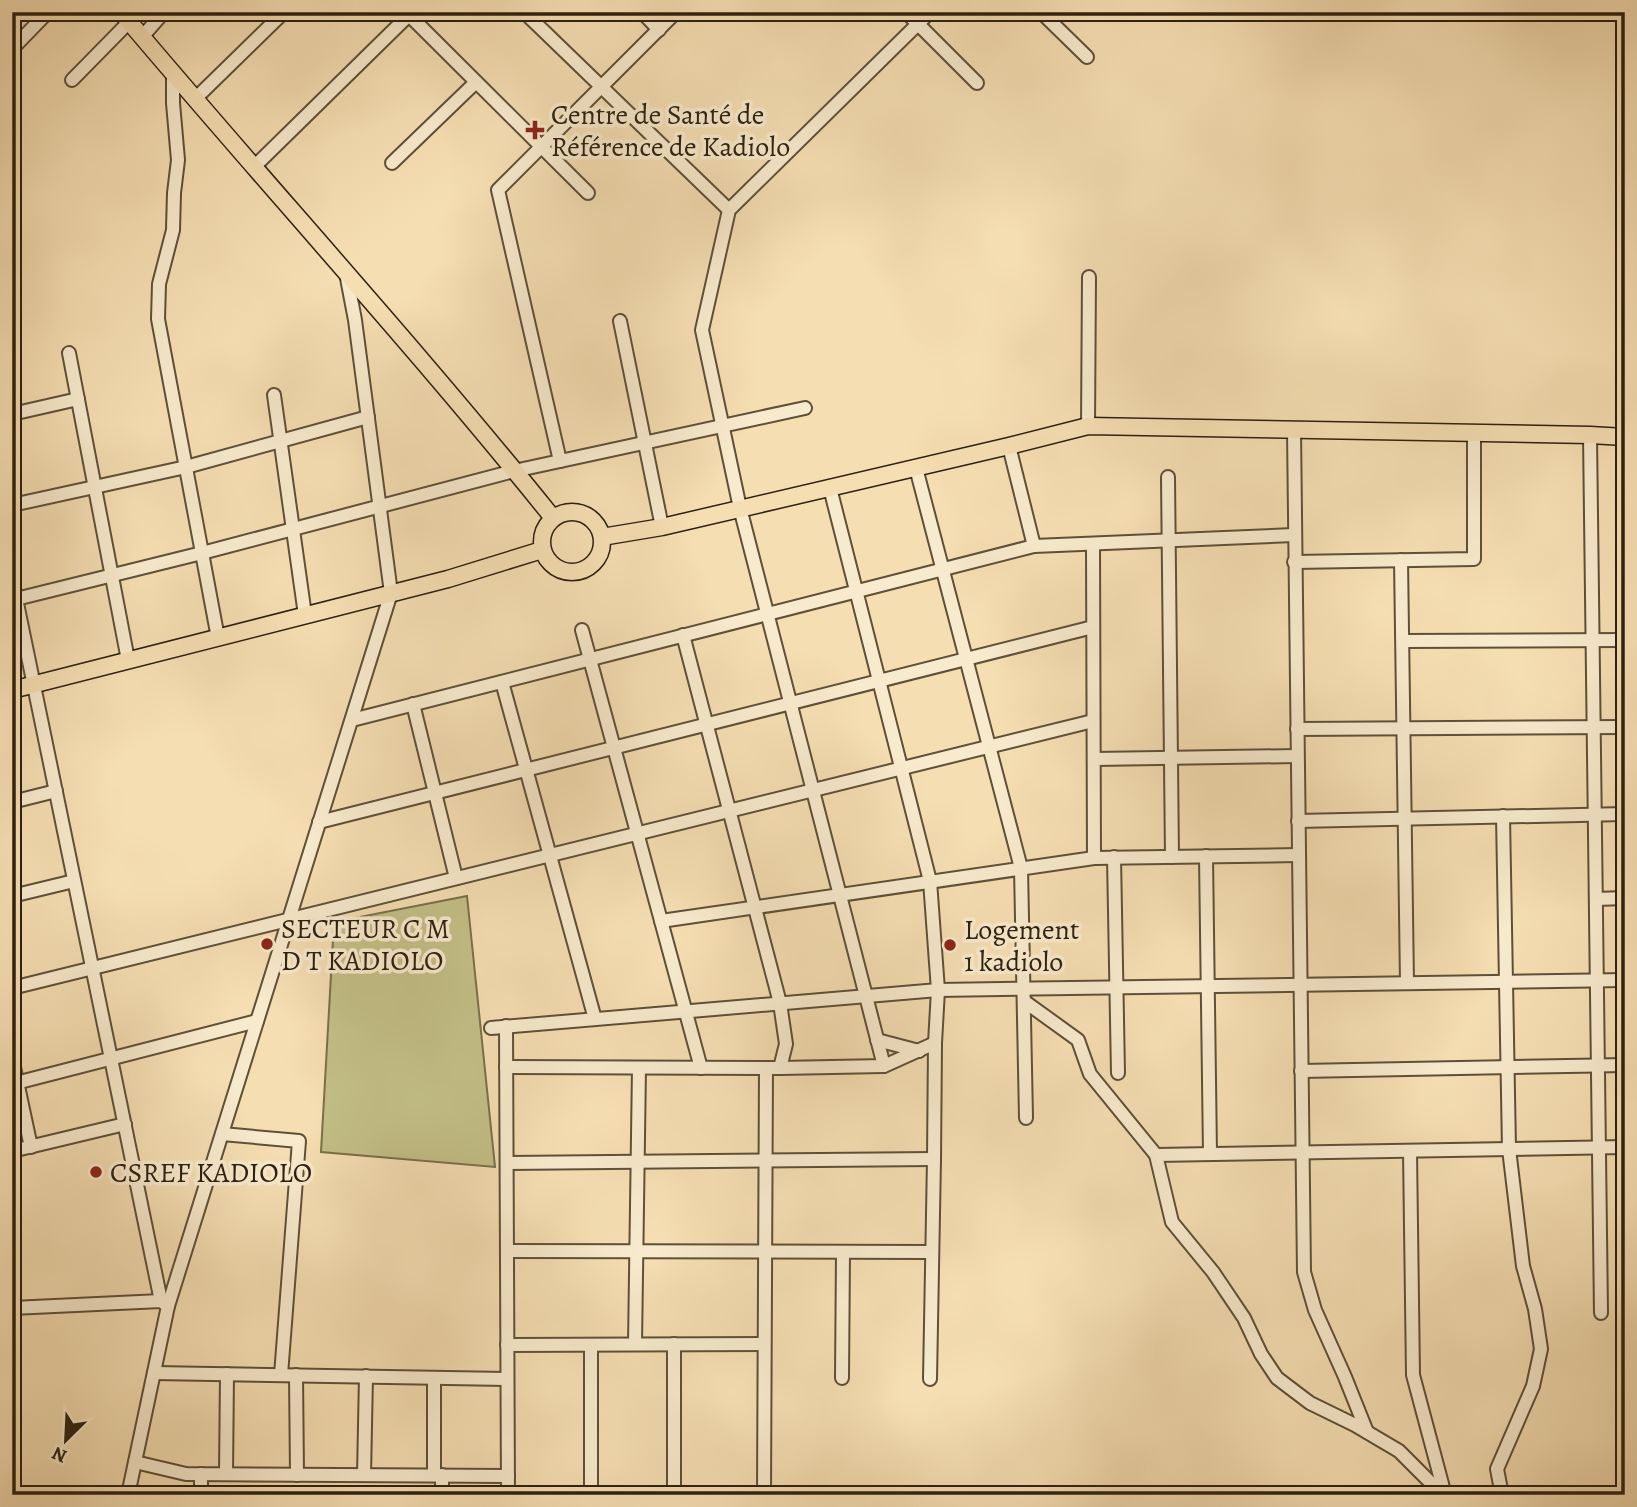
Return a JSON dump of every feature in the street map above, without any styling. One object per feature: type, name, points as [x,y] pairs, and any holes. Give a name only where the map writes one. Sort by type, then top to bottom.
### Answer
[{"type":"main road","points":[[125,17],[346,273],[552,518]]},
{"type":"main road","points":[[602,537],[662,527],[1088,426],[1625,437]]},
{"type":"main road","points":[[572,512],[592,519],[602,537],[596,561],[581,571],[572,573],[553,566],[542,551],[541,541],[542,533],[552,518],[572,512]]},
{"type":"main road","points":[[12,690],[448,579],[542,551]]},
{"type":"street","points":[[12,49],[48,12]]},
{"type":"street","points":[[142,37],[164,12]]},
{"type":"street","points":[[195,99],[284,12]]},
{"type":"street","points":[[524,12],[729,210]]},
{"type":"street","points":[[642,12],[659,30]]},
{"type":"street","points":[[560,461],[498,190],[676,12]]},
{"type":"street","points":[[906,12],[977,83]]},
{"type":"street","points":[[884,1066],[740,509],[702,330],[729,210],[930,12]]},
{"type":"street","points":[[1041,12],[1087,57]]},
{"type":"street","points":[[254,167],[409,13],[588,193]]},
{"type":"street","points":[[72,80],[125,17]]},
{"type":"street","points":[[173,73],[178,160],[173,230],[159,284],[158,318],[218,638]]},
{"type":"street","points":[[393,163],[476,82]]},
{"type":"street","points":[[122,1495],[129,1489],[135,1462],[164,1303],[222,1134],[391,593],[355,320],[346,273]]},
{"type":"street","points":[[1088,426],[1089,277]]},
{"type":"street","points":[[620,321],[662,527]]},
{"type":"street","points":[[69,353],[128,660]]},
{"type":"street","points":[[274,395],[305,615]]},
{"type":"street","points":[[12,414],[78,399]]},
{"type":"street","points":[[14,599],[514,471],[806,408]]},
{"type":"street","points":[[12,505],[186,467],[368,417]]},
{"type":"street","points":[[1294,430],[1304,1272],[1315,1310],[1367,1432]]},
{"type":"street","points":[[1294,562],[1474,559],[1474,433]]},
{"type":"street","points":[[1590,435],[1601,1312]]},
{"type":"street","points":[[1009,446],[1034,546]]},
{"type":"street","points":[[916,468],[1021,868],[1026,1118]]},
{"type":"street","points":[[1168,477],[1172,857]]},
{"type":"street","points":[[830,488],[930,881],[938,990],[934,1065],[930,1379]]},
{"type":"street","points":[[352,720],[1034,546],[1294,535]]},
{"type":"street","points":[[1093,544],[1094,858]]},
{"type":"street","points":[[1401,560],[1407,983]]},
{"type":"street","points":[[12,579],[14,599],[164,1303]]},
{"type":"street","points":[[319,822],[1093,627]]},
{"type":"street","points":[[582,630],[701,1068]]},
{"type":"street","points":[[683,635],[780,1003],[786,1044],[780,1068]]},
{"type":"street","points":[[1403,642],[1625,640]]},
{"type":"street","points":[[502,681],[596,1019]]},
{"type":"street","points":[[413,704],[456,878]]},
{"type":"street","points":[[12,988],[1093,720]]},
{"type":"street","points":[[1297,729],[1625,727]]},
{"type":"street","points":[[1094,760],[1297,756]]},
{"type":"street","points":[[12,802],[56,791]]},
{"type":"street","points":[[1298,821],[1625,814]]},
{"type":"street","points":[[1502,1495],[1497,1469],[1533,1386],[1541,1349],[1535,1309],[1523,1266],[1509,1149],[1503,816]]},
{"type":"street","points":[[661,920],[1094,858],[1298,855]]},
{"type":"street","points":[[1206,856],[1210,1154]]},
{"type":"street","points":[[1114,857],[1118,1073]]},
{"type":"street","points":[[12,896],[74,881]]},
{"type":"street","points":[[1596,899],[1625,898]]},
{"type":"street","points":[[491,1028],[938,990],[1024,995],[1116,987],[1625,979]]},
{"type":"street","points":[[1024,995],[1078,1040],[1090,1074],[1156,1155],[1172,1222],[1221,1284],[1278,1378],[1310,1403],[1399,1451],[1444,1495]]},
{"type":"street","points":[[15,1083],[257,1021]]},
{"type":"street","points":[[506,1026],[508,1495]]},
{"type":"street","points":[[877,1041],[918,1050],[929,1056],[934,1065]]},
{"type":"street","points":[[506,1067],[884,1066],[935,1042]]},
{"type":"street","points":[[12,1058],[15,1083],[31,1147]]},
{"type":"street","points":[[1301,1071],[1625,1065]]},
{"type":"street","points":[[635,1345],[639,1068]]},
{"type":"street","points":[[764,1495],[765,1068]]},
{"type":"street","points":[[12,1151],[125,1124]]},
{"type":"street","points":[[222,1134],[299,1141],[281,1375]]},
{"type":"street","points":[[1156,1155],[1625,1147]]},
{"type":"street","points":[[1410,1151],[1413,1374],[1444,1495]]},
{"type":"street","points":[[507,1163],[934,1159]]},
{"type":"street","points":[[507,1251],[932,1252]]},
{"type":"street","points":[[842,1378],[843,1252]]},
{"type":"street","points":[[12,1308],[164,1303]]},
{"type":"street","points":[[674,1344],[674,1495]]},
{"type":"street","points":[[507,1345],[764,1344]]},
{"type":"street","points":[[590,1345],[591,1495]]},
{"type":"street","points":[[153,1373],[507,1379]]},
{"type":"street","points":[[226,1474],[227,1374]]},
{"type":"street","points":[[296,1375],[296,1475]]},
{"type":"street","points":[[365,1475],[366,1376]]},
{"type":"street","points":[[434,1378],[438,1475],[442,1495]]},
{"type":"street","points":[[135,1462],[186,1474],[508,1476]]},
{"type":"street","points":[[201,1474],[201,1495]]},
{"type":"shaded area","points":[[467,896],[495,1167],[321,1152],[334,922]]},
{"type":"place","name":"Centre de Santé de Référence de Kadiolo","points":[[535,130]]},
{"type":"place","name":"SECTEUR C M D T KADIOLO","points":[[267,944]]},
{"type":"place","name":"Logement 1 kadiolo","points":[[950,945]]},
{"type":"place","name":"CSREF KADIOLO","points":[[96,1172]]}]
